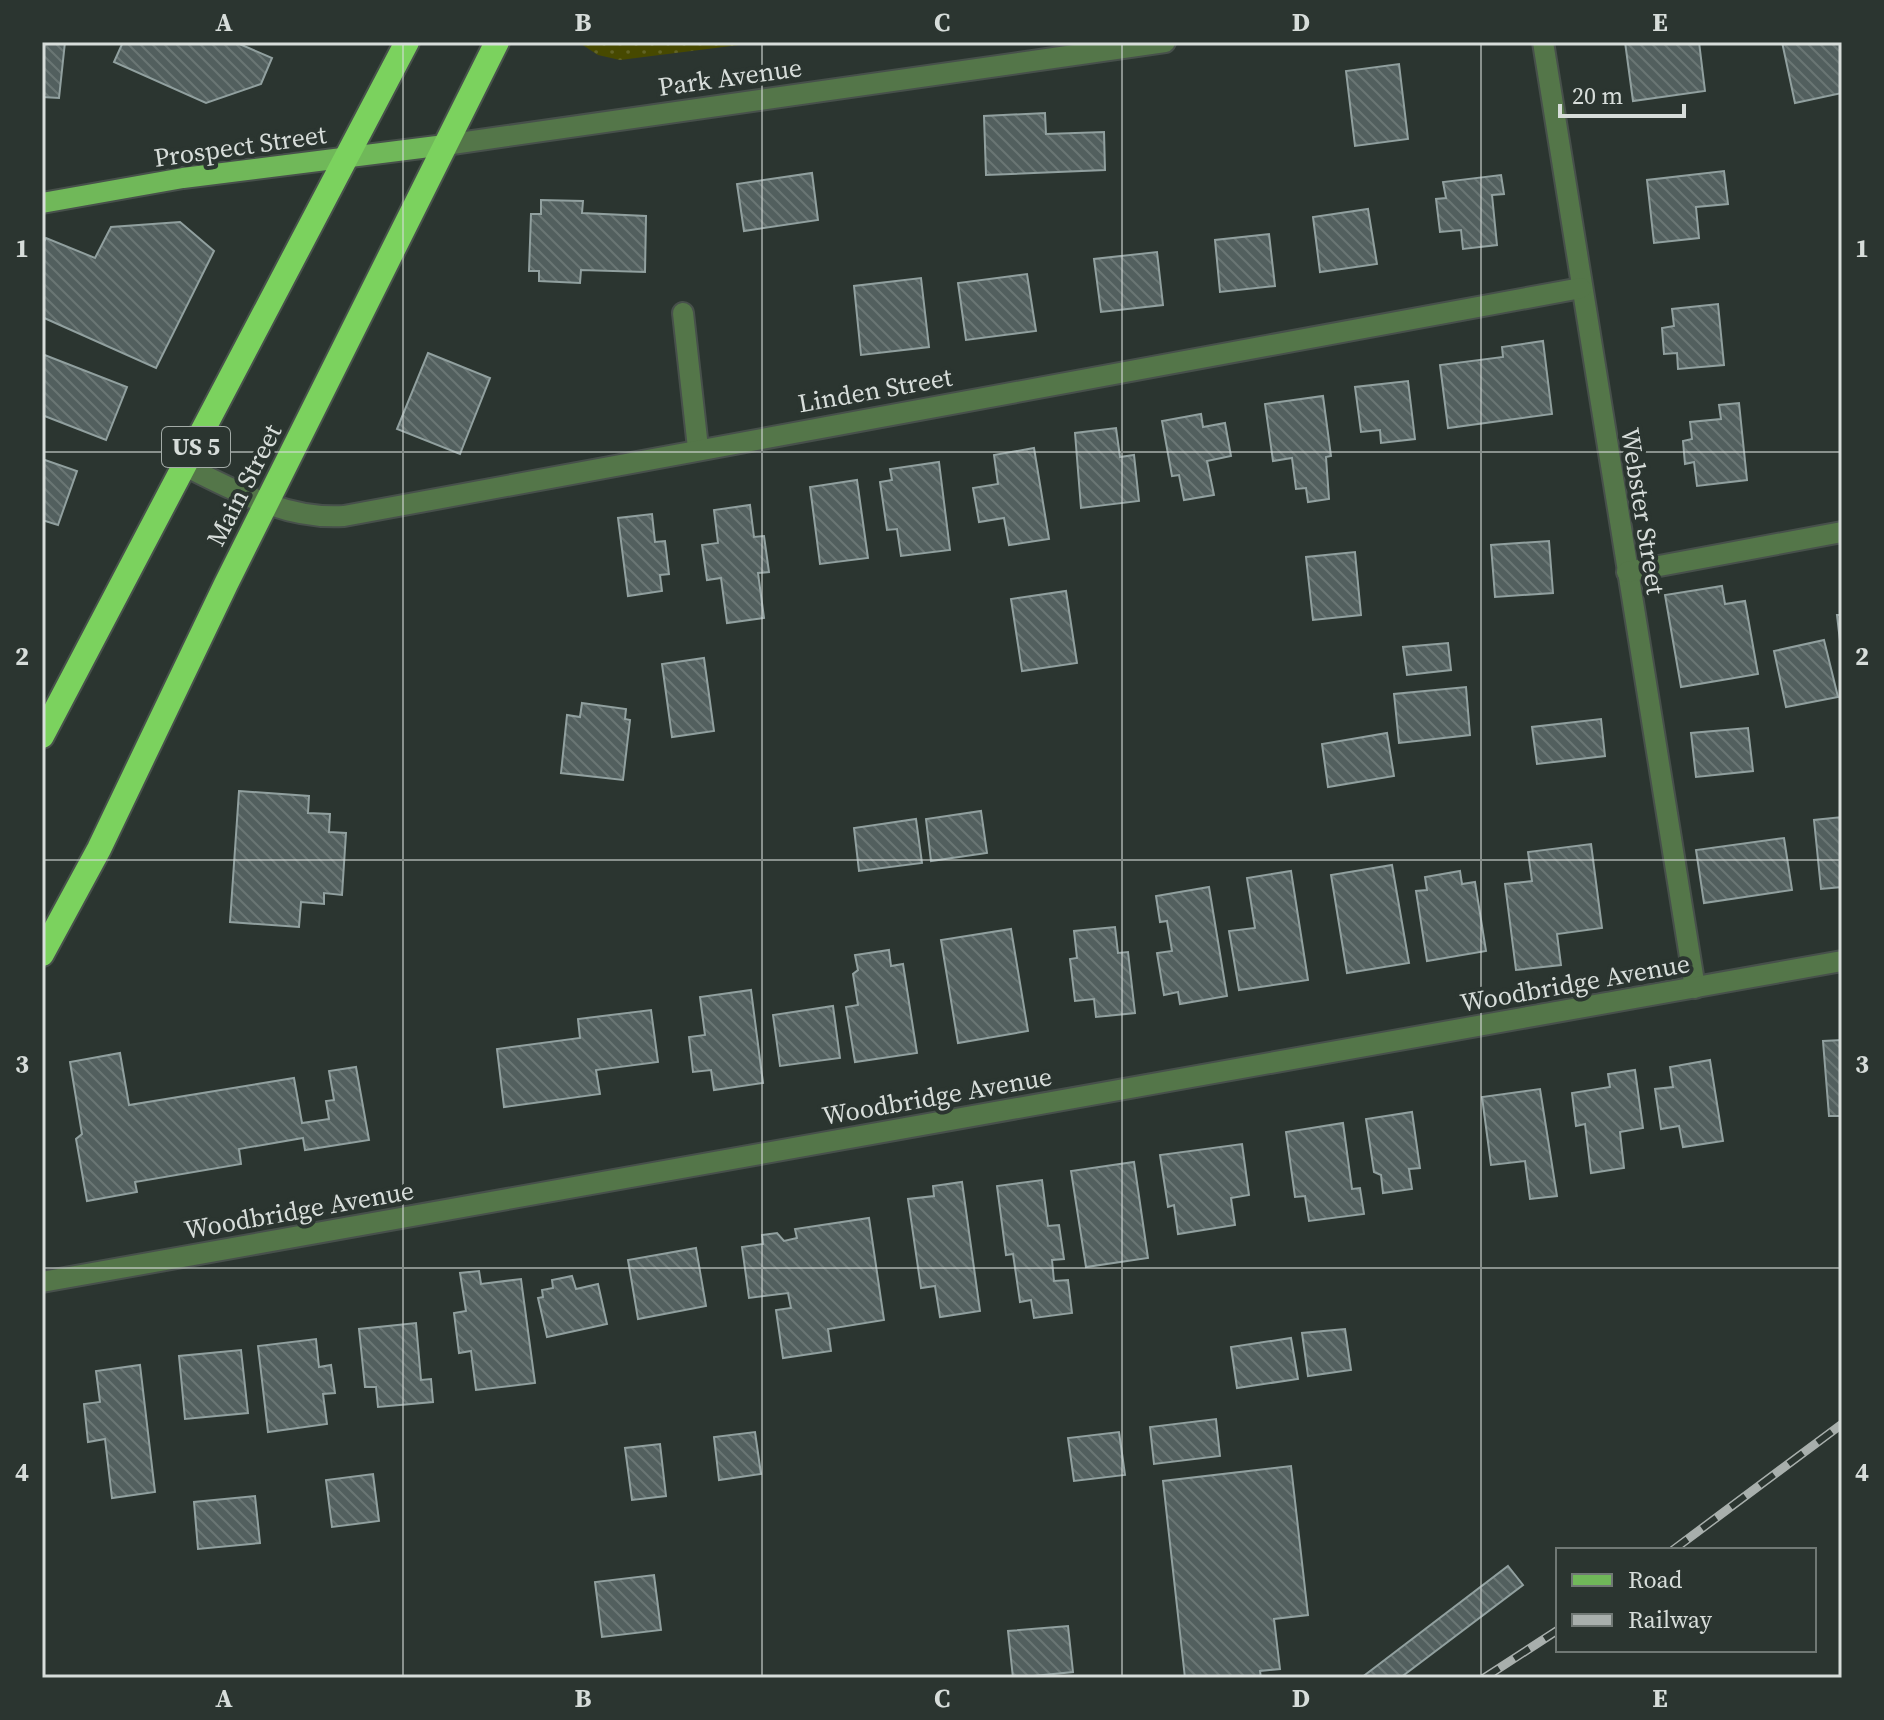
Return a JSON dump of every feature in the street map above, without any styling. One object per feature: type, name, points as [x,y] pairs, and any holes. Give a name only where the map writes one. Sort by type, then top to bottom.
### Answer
[{"type":"highway","name":"US 5","points":[[42,736],[407,42]]},
{"type":"highway","name":"Main Street","points":[[42,954],[99,849],[497,42]]},
{"type":"main road","name":"Prospect Street","points":[[42,203],[183,178],[445,145]]},
{"type":"street","name":"Park Avenue","points":[[445,145],[1165,42]]},
{"type":"street","name":"Webster Street","points":[[1543,42],[1695,988]]},
{"type":"street","name":"Linden Street","points":[[185,466],[266,505],[305,515],[344,516],[698,448],[1581,288]]},
{"type":"street","points":[[683,313],[698,448]]},
{"type":"street","points":[[1627,572],[1842,532]]},
{"type":"street","name":"Woodbridge Avenue","points":[[42,1282],[1842,961]]},
{"type":"shaded area","points":[[578,42],[763,42],[620,60],[598,55]]},
{"type":"building","points":[[42,42],[65,42],[59,98],[42,97]]},
{"type":"building","points":[[123,42],[235,42],[272,58],[261,84],[206,103],[114,62]]},
{"type":"building","points":[[1625,42],[1699,42],[1705,91],[1633,101]]},
{"type":"building","points":[[1782,42],[1842,42],[1842,93],[1795,103]]},
{"type":"building","points":[[1399,64],[1408,139],[1355,146],[1346,71]]},
{"type":"building","points":[[1045,113],[1046,134],[1104,132],[1105,170],[986,175],[984,116]]},
{"type":"building","points":[[1724,171],[1728,204],[1696,207],[1699,238],[1654,243],[1647,180]]},
{"type":"building","points":[[812,173],[818,220],[744,231],[737,184]]},
{"type":"building","points":[[1501,175],[1504,194],[1492,195],[1497,245],[1463,249],[1461,230],[1440,232],[1436,199],[1446,198],[1443,182]]},
{"type":"building","points":[[541,200],[583,201],[582,213],[646,216],[645,272],[581,270],[580,283],[539,281],[539,271],[529,271],[531,214],[541,214]]},
{"type":"building","points":[[1368,209],[1377,264],[1320,272],[1313,217]]},
{"type":"building","points":[[180,222],[214,251],[156,368],[42,317],[42,245],[46,238],[95,258],[111,227]]},
{"type":"building","points":[[1269,234],[1275,286],[1220,292],[1215,240]]},
{"type":"building","points":[[1157,252],[1163,305],[1101,312],[1094,259]]},
{"type":"building","points":[[1027,274],[1036,331],[966,340],[958,283]]},
{"type":"building","points":[[921,278],[929,347],[861,355],[854,286]]},
{"type":"building","points":[[1718,304],[1724,365],[1678,369],[1677,353],[1664,354],[1662,328],[1674,326],[1672,309]]},
{"type":"building","points":[[1543,341],[1552,414],[1448,428],[1440,365],[1503,357],[1502,347]]},
{"type":"building","points":[[428,353],[490,378],[460,454],[397,429]]},
{"type":"building","points":[[42,354],[127,387],[106,440],[42,415]]},
{"type":"building","points":[[1408,381],[1415,439],[1381,443],[1380,430],[1361,432],[1355,387]]},
{"type":"building","points":[[1323,396],[1331,456],[1326,457],[1329,499],[1308,502],[1306,488],[1296,489],[1292,458],[1273,461],[1265,404]]},
{"type":"building","points":[[1739,403],[1747,480],[1697,486],[1694,462],[1685,464],[1683,441],[1692,439],[1690,422],[1721,419],[1719,405]]},
{"type":"building","points":[[1201,414],[1203,427],[1225,423],[1231,456],[1207,461],[1214,495],[1184,500],[1179,475],[1172,476],[1162,421]]},
{"type":"building","points":[[1116,428],[1120,457],[1134,455],[1139,501],[1081,508],[1075,433]]},
{"type":"building","points":[[1034,448],[1049,539],[1009,545],[1004,518],[979,522],[973,488],[998,484],[994,455]]},
{"type":"building","points":[[42,459],[77,471],[58,525],[42,520]]},
{"type":"building","points":[[939,462],[950,550],[901,556],[897,529],[887,530],[880,482],[892,480],[890,469]]},
{"type":"building","points":[[857,480],[868,558],[820,564],[810,487]]},
{"type":"building","points":[[750,505],[754,537],[764,536],[769,572],[758,573],[764,618],[727,623],[721,578],[707,580],[702,545],[718,543],[714,510]]},
{"type":"building","points":[[652,514],[655,542],[665,541],[669,574],[660,575],[662,591],[628,596],[618,518]]},
{"type":"building","points":[[1549,541],[1553,593],[1495,597],[1491,545]]},
{"type":"building","points":[[1355,552],[1361,615],[1313,620],[1306,557]]},
{"type":"building","points":[[1722,586],[1725,604],[1745,601],[1758,674],[1681,687],[1665,595]]},
{"type":"building","points":[[1066,591],[1077,663],[1022,671],[1011,599]]},
{"type":"building","points":[[1837,615],[1842,615],[1842,641],[1840,641]]},
{"type":"building","points":[[1824,640],[1838,697],[1786,707],[1774,651]]},
{"type":"building","points":[[1448,643],[1451,670],[1407,675],[1403,647]]},
{"type":"building","points":[[704,658],[714,731],[672,737],[662,664]]},
{"type":"building","points":[[1466,687],[1470,735],[1399,743],[1394,694]]},
{"type":"building","points":[[582,703],[626,709],[625,719],[630,720],[623,780],[561,773],[567,715],[580,717]]},
{"type":"building","points":[[1601,719],[1605,756],[1537,764],[1532,727]]},
{"type":"building","points":[[1748,728],[1753,771],[1696,777],[1691,733]]},
{"type":"building","points":[[1387,733],[1394,776],[1328,787],[1322,744]]},
{"type":"building","points":[[239,791],[309,796],[308,813],[330,814],[329,832],[346,833],[342,895],[324,893],[324,904],[301,902],[299,927],[230,922]]},
{"type":"building","points":[[981,811],[987,853],[931,861],[926,819]]},
{"type":"building","points":[[1842,817],[1842,887],[1821,889],[1814,820]]},
{"type":"building","points":[[916,819],[922,863],[859,871],[854,828]]},
{"type":"building","points":[[1784,838],[1792,890],[1704,903],[1696,850]]},
{"type":"building","points":[[1591,844],[1602,928],[1557,934],[1561,965],[1516,970],[1505,884],[1532,881],[1528,852]]},
{"type":"building","points":[[1392,865],[1409,963],[1347,973],[1331,875]]},
{"type":"building","points":[[1291,871],[1308,980],[1239,990],[1229,931],[1255,928],[1247,878]]},
{"type":"building","points":[[1460,871],[1462,884],[1475,882],[1486,951],[1427,961],[1416,891],[1427,890],[1425,877]]},
{"type":"building","points":[[1209,887],[1227,996],[1180,1004],[1178,992],[1164,995],[1157,953],[1172,951],[1167,921],[1160,922],[1156,896]]},
{"type":"building","points":[[1115,927],[1118,953],[1128,952],[1135,1013],[1096,1017],[1094,999],[1075,1001],[1070,959],[1077,958],[1074,931]]},
{"type":"building","points":[[1011,929],[1028,1031],[958,1043],[941,940]]},
{"type":"building","points":[[889,950],[891,966],[903,964],[917,1053],[855,1062],[846,1007],[858,1005],[853,974],[858,970],[855,955]]},
{"type":"building","points":[[751,990],[763,1083],[714,1090],[711,1070],[693,1072],[689,1037],[705,1035],[700,997]]},
{"type":"building","points":[[833,1006],[840,1058],[780,1066],[773,1015]]},
{"type":"building","points":[[651,1010],[658,1062],[596,1070],[600,1094],[504,1107],[497,1049],[580,1038],[578,1019]]},
{"type":"building","points":[[1842,1040],[1842,1116],[1829,1116],[1823,1041]]},
{"type":"building","points":[[120,1053],[129,1105],[294,1078],[302,1123],[329,1119],[326,1101],[334,1100],[329,1071],[356,1067],[369,1140],[305,1150],[303,1138],[239,1149],[241,1164],[135,1182],[137,1192],[87,1201],[76,1139],[82,1134],[70,1062]]},
{"type":"building","points":[[1710,1060],[1723,1141],[1683,1147],[1679,1126],[1661,1129],[1655,1089],[1673,1087],[1670,1067]]},
{"type":"building","points":[[1635,1070],[1643,1128],[1620,1132],[1624,1168],[1591,1173],[1585,1124],[1576,1126],[1572,1093],[1610,1087],[1608,1074]]},
{"type":"building","points":[[1540,1089],[1557,1196],[1530,1199],[1525,1161],[1491,1165],[1482,1097]]},
{"type":"building","points":[[1412,1112],[1420,1168],[1409,1169],[1412,1189],[1383,1193],[1381,1175],[1374,1172],[1366,1119]]},
{"type":"building","points":[[1343,1123],[1352,1189],[1360,1188],[1364,1214],[1309,1221],[1305,1196],[1295,1197],[1286,1132]]},
{"type":"building","points":[[1242,1144],[1249,1195],[1231,1198],[1235,1225],[1178,1234],[1174,1205],[1168,1207],[1160,1155]]},
{"type":"building","points":[[1134,1162],[1148,1258],[1086,1267],[1071,1171]]},
{"type":"building","points":[[1042,1180],[1048,1226],[1059,1225],[1064,1259],[1052,1260],[1054,1281],[1068,1280],[1072,1313],[1034,1318],[1031,1300],[1020,1302],[1013,1254],[1006,1255],[997,1186]]},
{"type":"building","points":[[962,1182],[980,1311],[940,1317],[935,1286],[921,1288],[908,1199],[934,1196],[933,1186]]},
{"type":"building","points":[[869,1218],[884,1320],[828,1329],[831,1351],[783,1358],[776,1310],[791,1308],[788,1293],[749,1298],[742,1247],[763,1244],[762,1235],[777,1233],[784,1241],[797,1238],[795,1229]]},
{"type":"building","points":[[696,1248],[706,1306],[638,1319],[628,1260]]},
{"type":"building","points":[[479,1271],[481,1284],[521,1279],[535,1383],[476,1390],[471,1351],[459,1353],[454,1313],[466,1311],[460,1273]]},
{"type":"building","points":[[572,1276],[576,1289],[598,1284],[607,1324],[547,1337],[538,1298],[543,1297],[542,1290],[553,1288],[552,1280]]},
{"type":"building","points":[[416,1323],[421,1380],[431,1379],[433,1402],[378,1407],[376,1387],[365,1387],[359,1329]]},
{"type":"building","points":[[1345,1329],[1351,1370],[1308,1376],[1302,1333]]},
{"type":"building","points":[[1291,1338],[1298,1379],[1237,1388],[1231,1347]]},
{"type":"building","points":[[316,1339],[319,1367],[331,1365],[335,1393],[323,1394],[327,1424],[268,1432],[258,1346]]},
{"type":"building","points":[[241,1350],[248,1413],[185,1419],[179,1356]]},
{"type":"building","points":[[140,1365],[155,1492],[112,1498],[105,1439],[88,1442],[84,1404],[100,1402],[96,1371]]},
{"type":"building","points":[[1216,1419],[1220,1456],[1154,1464],[1150,1427]]},
{"type":"building","points":[[755,1432],[761,1474],[719,1480],[714,1437]]},
{"type":"building","points":[[1119,1432],[1125,1475],[1074,1481],[1068,1438]]},
{"type":"building","points":[[660,1444],[666,1496],[632,1500],[625,1448]]},
{"type":"building","points":[[1291,1466],[1308,1615],[1274,1619],[1280,1669],[1260,1671],[1261,1678],[1185,1678],[1163,1481]]},
{"type":"building","points":[[373,1474],[379,1521],[332,1527],[326,1480]]},
{"type":"building","points":[[255,1496],[260,1543],[198,1549],[194,1502]]},
{"type":"building","points":[[1508,1566],[1523,1585],[1400,1678],[1361,1678]]},
{"type":"building","points":[[654,1575],[661,1630],[602,1637],[595,1582]]},
{"type":"building","points":[[1068,1626],[1073,1672],[1013,1678],[1008,1631]]},
{"type":"railway","points":[[1676,1548],[1842,1424]]},
{"type":"railway","points":[[1484,1678],[1556,1631]]}]
